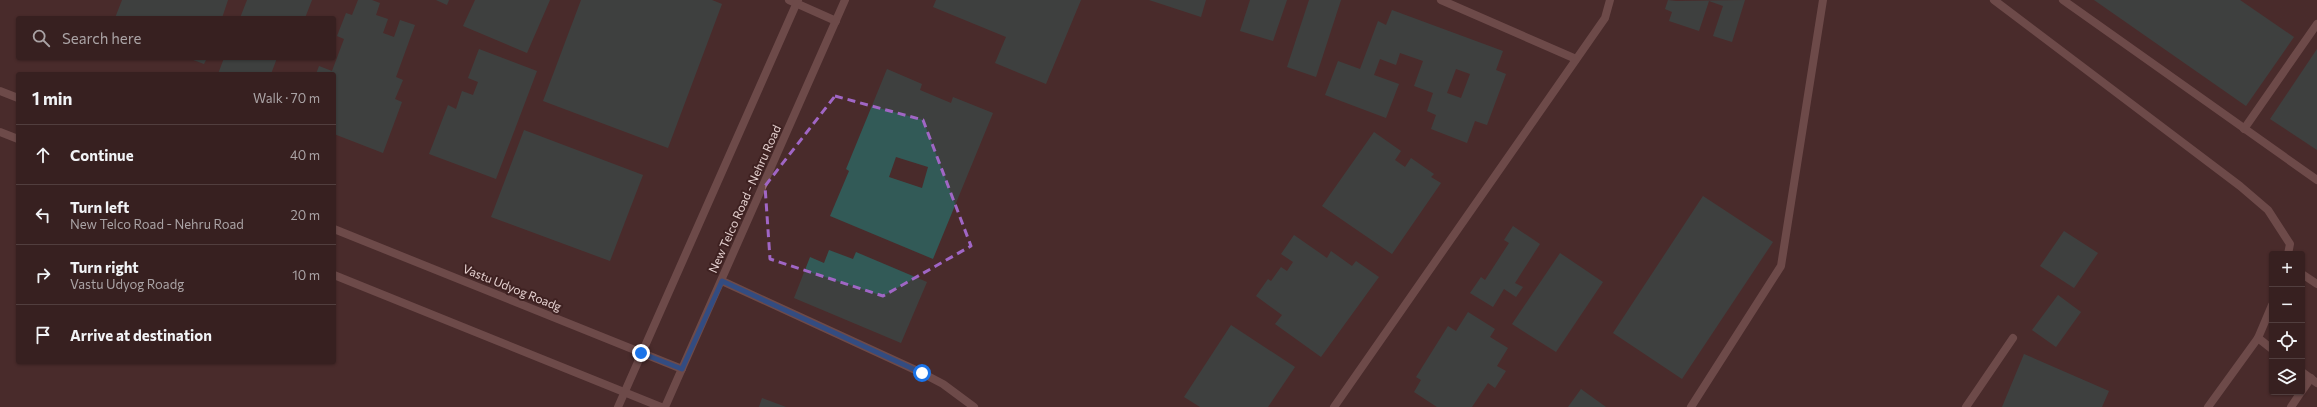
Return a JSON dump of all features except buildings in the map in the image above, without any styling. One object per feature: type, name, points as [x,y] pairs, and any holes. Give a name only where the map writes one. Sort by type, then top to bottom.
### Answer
[{"type":"street","name":"New Telco Road - Nehru Road","points":[[665,407],[845,0]]},
{"type":"street","points":[[1441,0],[1576,59]]},
{"type":"street","points":[[1334,407],[1605,18],[1610,0]]},
{"type":"street","points":[[1691,407],[1781,266],[1824,0]]},
{"type":"street","points":[[1994,0],[2240,186],[2268,210],[2290,244],[2289,251]]},
{"type":"street","points":[[2063,0],[2317,180]]},
{"type":"street","points":[[618,407],[795,1],[836,21]]},
{"type":"street","points":[[2244,129],[2317,24]]},
{"type":"street","points":[[0,91],[16,97]]},
{"type":"street","points":[[0,132],[16,138]]},
{"type":"street","name":"Vastu Udyog Roadg","points":[[336,230],[682,369]]},
{"type":"street","points":[[336,276],[661,407]]},
{"type":"street","points":[[2305,276],[2317,284]]},
{"type":"street","points":[[722,281],[922,373],[943,384],[974,407]]},
{"type":"street","points":[[2208,407],[2258,338],[2269,312]]},
{"type":"street","points":[[1966,407],[2013,338]]},
{"type":"street","points":[[2258,338],[2269,347]]},
{"type":"street","points":[[2305,374],[2314,381],[2305,388]]},
{"type":"street","points":[[2291,407],[2299,395]]},
{"type":"highlighted area","points":[[835,96],[923,120],[971,246],[883,296],[770,259],[765,186]]},
{"type":"route","points":[[641,353],[682,369],[722,281],[922,373]]}]
